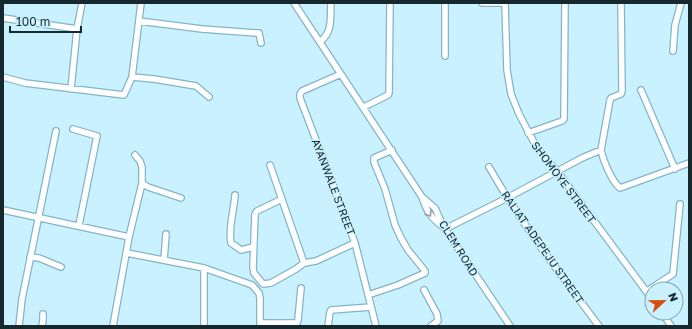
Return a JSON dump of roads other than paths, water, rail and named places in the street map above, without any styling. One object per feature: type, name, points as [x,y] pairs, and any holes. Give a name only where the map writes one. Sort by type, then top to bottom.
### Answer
[{"type":"street","points":[[70,89],[77,29],[82,3]]},
{"type":"street","points":[[3,77],[25,83],[124,95],[132,77],[141,3]]},
{"type":"street","points":[[294,3],[392,150],[374,158],[374,162],[385,189],[395,225],[401,238],[408,250],[425,271],[425,273],[398,285],[368,295]]},
{"type":"street","points":[[321,42],[329,31],[331,3]]},
{"type":"street","points":[[364,107],[388,95],[389,93],[390,3]]},
{"type":"street","points":[[445,3],[446,56]]},
{"type":"street","points":[[482,3],[505,3]]},
{"type":"street","name":"SHOMOYE STREET","points":[[505,3],[508,80],[518,114],[536,148],[557,171],[644,287]]},
{"type":"street","points":[[528,133],[564,119],[565,3]]},
{"type":"street","points":[[621,3],[622,91],[619,96],[611,98],[610,100],[601,150],[611,175],[617,186],[620,188],[689,163]]},
{"type":"street","points":[[673,51],[676,25],[681,3]]},
{"type":"street","points":[[3,18],[77,29]]},
{"type":"street","points":[[139,21],[257,33],[260,36],[261,43]]},
{"type":"street","name":"AYANWALE STREET","points":[[341,74],[302,91],[300,94],[302,105],[355,243],[376,326]]},
{"type":"street","points":[[132,77],[196,86],[209,97]]},
{"type":"street","points":[[641,90],[674,169]]},
{"type":"street","points":[[73,129],[97,136],[79,226]]},
{"type":"street","points":[[19,326],[22,299],[56,131]]},
{"type":"street","name":"CLEM ROAD","points":[[392,150],[422,197],[429,214],[444,228],[510,326]]},
{"type":"street","points":[[444,228],[507,198],[582,158],[601,150]]},
{"type":"street","points":[[113,326],[129,237],[142,183],[142,167],[140,161],[135,155]]},
{"type":"street","points":[[270,165],[304,263]]},
{"type":"street","name":"RALIAT ADEPEJU STREET","points":[[489,167],[532,236],[599,326]]},
{"type":"street","points":[[142,183],[148,187],[181,198]]},
{"type":"street","points":[[235,195],[234,210],[229,234],[231,243],[241,250],[253,247]]},
{"type":"street","points":[[282,199],[257,211],[255,214],[253,247],[254,273],[263,284],[271,283],[304,263],[316,261],[355,243]]},
{"type":"street","points":[[662,281],[673,274],[680,204]]},
{"type":"street","points":[[3,210],[129,237]]},
{"type":"street","points":[[164,260],[166,234]]},
{"type":"street","points":[[127,253],[204,268],[252,285],[256,289],[260,298],[260,325],[296,323],[298,320],[301,288]]},
{"type":"street","points":[[30,257],[39,258],[61,267]]},
{"type":"street","points":[[204,268],[204,326]]},
{"type":"street","points":[[424,290],[437,314],[438,321],[431,326]]},
{"type":"street","points":[[328,326],[330,312],[332,310],[371,307]]},
{"type":"street","points":[[42,326],[43,314]]}]
